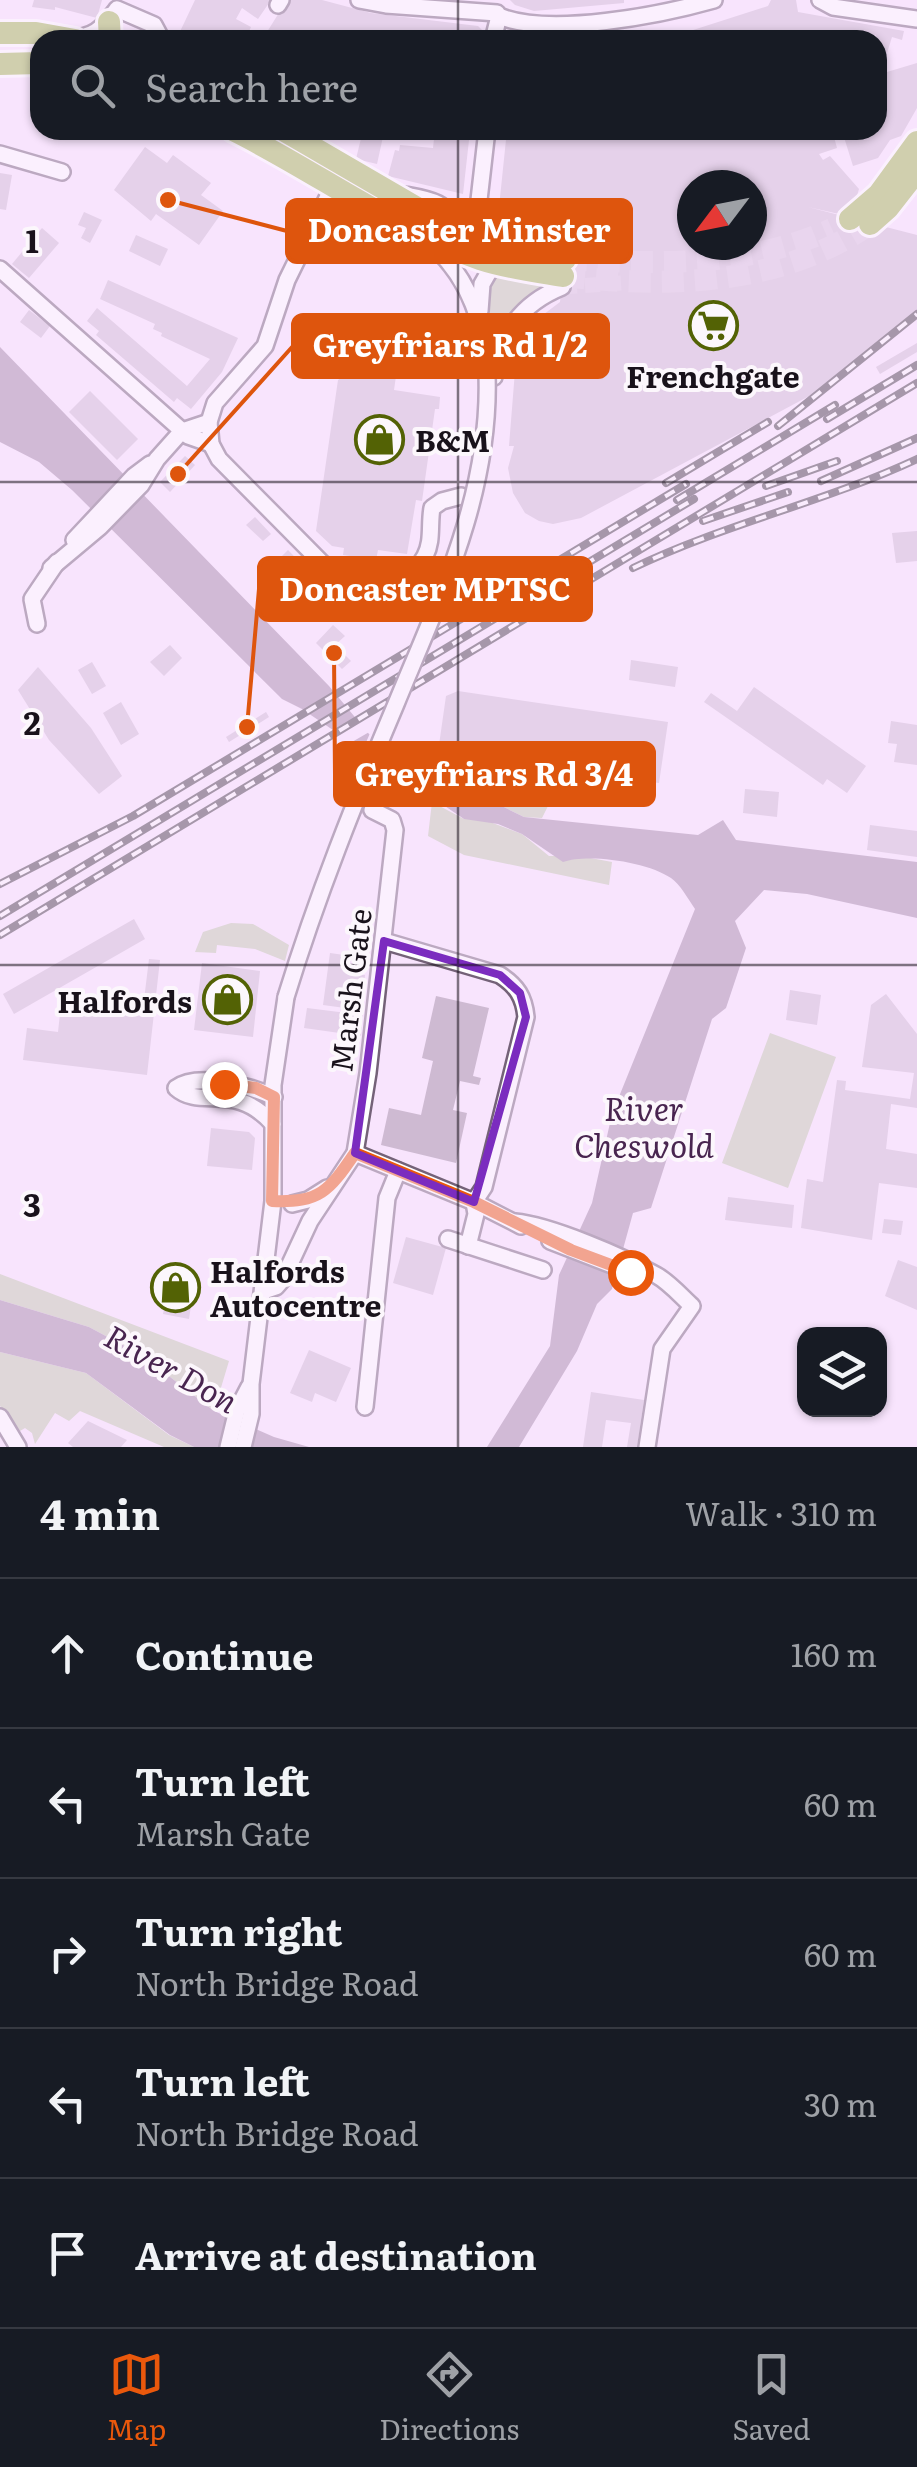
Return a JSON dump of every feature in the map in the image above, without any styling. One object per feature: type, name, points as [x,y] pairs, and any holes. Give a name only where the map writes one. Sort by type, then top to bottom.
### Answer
[{"type":"highway","points":[[0,32],[30,32]]},
{"type":"highway","points":[[0,64],[30,63]]},
{"type":"highway","points":[[256,140],[391,195],[466,231],[501,254]]},
{"type":"highway","points":[[295,140],[399,223]]},
{"type":"highway","points":[[917,142],[860,221],[888,208],[917,171]]},
{"type":"highway","points":[[317,218],[348,208],[564,274]]},
{"type":"street","points":[[360,0],[386,5],[496,9],[534,26],[578,23],[714,0]]},
{"type":"street","points":[[820,0],[833,7],[917,19]]},
{"type":"street","points":[[109,30],[113,12],[118,10],[156,30]]},
{"type":"street","points":[[466,231],[485,140]]},
{"type":"street","points":[[0,154],[62,172]]},
{"type":"street","points":[[338,175],[287,280],[266,346],[214,404],[210,433],[223,464],[330,568],[364,577],[390,579],[410,572],[424,558],[436,504],[461,496]]},
{"type":"street","points":[[399,223],[435,248],[458,272],[468,289],[482,334]]},
{"type":"street","points":[[490,376],[479,300],[482,284],[501,254]]},
{"type":"street","points":[[0,268],[182,431],[195,440],[210,433]]},
{"type":"street","points":[[243,1447],[264,1292],[272,1201],[274,1097],[289,998],[328,868],[448,582],[461,542],[476,491],[490,376],[498,350],[510,328],[564,274]]},
{"type":"street","points":[[37,624],[32,600],[51,568],[182,431]]},
{"type":"street","name":"Marsh Gate","points":[[264,1292],[283,1279],[310,1221],[355,1153],[395,830],[392,820],[372,810]]},
{"type":"street","points":[[384,942],[500,976],[512,983],[525,1005],[526,1017],[484,1186],[474,1202],[476,1214],[468,1246]]},
{"type":"street","points":[[274,1097],[256,1088],[206,1081],[186,1081],[176,1088],[186,1095],[252,1104],[274,1124]]},
{"type":"street","points":[[206,1081],[220,1097]]},
{"type":"street","points":[[355,1153],[515,1222],[659,1276],[692,1306],[662,1348],[647,1447]]},
{"type":"street","points":[[365,1407],[387,1198],[398,1170]]},
{"type":"street","name":"Marsh Gate","points":[[292,1204],[308,1200],[334,1182]]},
{"type":"street","points":[[272,1201],[300,1206],[310,1221]]},
{"type":"street","points":[[448,1239],[543,1270]]},
{"type":"street","points":[[228,1447],[237,1410],[251,1384]]},
{"type":"street","points":[[0,1417],[18,1447]]},
{"type":"highlighted area","points":[[384,941],[500,975],[520,993],[526,1017],[474,1202],[355,1153]]},
{"type":"green space","points":[[495,270],[550,283],[516,310],[491,345],[486,308]]},
{"type":"green space","points":[[403,745],[509,792],[549,804],[542,818],[524,817],[398,755]]},
{"type":"green space","points":[[432,802],[464,819],[482,819],[522,834],[549,856],[612,862],[609,885],[464,855],[428,836]]},
{"type":"green space","points":[[231,923],[253,924],[289,945],[285,961],[255,949],[217,945],[216,953],[195,952],[203,932]]},
{"type":"green space","points":[[770,1033],[836,1057],[788,1188],[722,1163]]},
{"type":"green space","points":[[0,1274],[229,1361],[214,1411],[143,1356],[89,1327],[0,1300]]},
{"type":"green space","points":[[0,1352],[86,1373],[169,1435],[194,1447],[164,1447],[80,1411],[69,1421],[55,1413],[35,1444],[32,1433],[25,1428],[20,1431],[0,1406]]},
{"type":"water","name":"River Cheswold","points":[[0,347],[329,686],[369,734],[398,755],[524,817],[698,835],[723,820],[736,840],[917,862],[917,918],[807,894],[764,890],[735,921],[746,948],[726,1008],[712,1019],[651,1208],[633,1213],[612,1289],[597,1304],[577,1351],[519,1447],[487,1447],[550,1346],[559,1275],[592,1203],[612,1114],[695,909],[678,884],[661,872],[602,859],[563,862],[522,834],[498,824],[464,819],[282,699],[72,490],[39,462],[0,442]]},
{"type":"water","points":[[0,1300],[89,1327],[143,1356],[214,1411],[274,1437],[309,1447],[194,1447],[170,1435],[86,1373],[0,1352]]},
{"type":"pier","points":[[360,716],[397,748],[387,774],[360,756],[371,731],[345,746],[330,735]]},
{"type":"building","points":[[34,0],[102,0],[97,18],[55,7],[32,7]]},
{"type":"building","points":[[195,0],[271,0],[258,19],[242,8],[236,19],[251,27],[250,30],[181,30]]},
{"type":"building","points":[[287,0],[322,0],[371,13],[478,26],[482,30],[268,30]]},
{"type":"building","points":[[510,0],[624,0],[624,3],[534,11]]},
{"type":"building","points":[[771,0],[796,0],[798,12],[904,31],[902,40],[892,37],[887,53],[887,30],[693,30],[768,6]]},
{"type":"building","name":"Frenchgate","points":[[917,63],[917,108],[901,136],[890,140],[878,158],[853,166],[845,140],[887,140],[887,72]]},
{"type":"building","points":[[361,140],[382,140],[377,164],[356,159]]},
{"type":"building","points":[[434,140],[469,140],[463,194],[388,176],[400,145],[433,148]]},
{"type":"building","name":"Frenchgate","points":[[506,140],[835,140],[837,148],[819,154],[823,160],[830,156],[859,189],[855,202],[839,214],[808,207],[917,235],[917,310],[813,394],[581,518],[553,524],[539,521],[525,513],[513,493],[508,468],[514,446],[509,446],[517,346],[527,327],[560,302],[567,245],[558,245],[519,225],[519,219],[498,217]]},
{"type":"building","points":[[145,147],[167,163],[173,155],[211,183],[201,195],[223,211],[199,245],[156,214],[151,221],[114,190]]},
{"type":"building","points":[[0,173],[12,175],[6,210],[0,209]]},
{"type":"building","points":[[84,212],[102,220],[90,243],[81,238],[86,228],[78,225]]},
{"type":"building","points":[[42,228],[59,243],[29,278],[12,264]]},
{"type":"building","points":[[136,235],[168,249],[160,266],[129,251]]},
{"type":"building","points":[[108,280],[238,338],[222,372],[191,409],[177,398],[174,402],[96,335],[99,331],[87,321],[97,308],[187,386],[210,359],[161,336],[153,329],[155,324],[100,299]]},
{"type":"building","points":[[29,310],[50,326],[41,338],[20,322]]},
{"type":"building","points":[[917,343],[917,352],[880,374],[876,367]]},
{"type":"building","name":"B&M","points":[[353,370],[396,376],[394,390],[440,397],[422,501],[416,500],[407,554],[378,550],[376,560],[343,555],[344,548],[332,546],[316,531],[338,380]]},
{"type":"building","points":[[90,391],[138,439],[117,460],[69,412]]},
{"type":"building","points":[[185,456],[195,465],[170,492],[160,482]]},
{"type":"building","points":[[255,517],[271,534],[263,541],[246,525]]},
{"type":"building","points":[[917,531],[917,561],[896,563],[892,533]]},
{"type":"building","points":[[288,550],[320,583],[304,597],[273,565]]},
{"type":"building","points":[[333,625],[345,636],[335,645],[351,661],[342,669],[316,643]]},
{"type":"building","points":[[170,645],[182,658],[164,676],[150,662]]},
{"type":"building","points":[[631,660],[678,667],[675,687],[629,680]]},
{"type":"building","points":[[92,662],[106,686],[92,694],[78,670]]},
{"type":"building","points":[[38,667],[91,728],[122,776],[99,794],[49,740],[18,690]]},
{"type":"building","points":[[754,687],[866,766],[847,793],[827,779],[823,785],[704,702],[711,693],[737,711]]},
{"type":"building","points":[[458,691],[668,722],[659,783],[438,752],[446,696]]},
{"type":"building","points":[[121,702],[139,734],[121,745],[103,713]]},
{"type":"building","points":[[266,712],[269,717],[229,742],[226,737]]},
{"type":"building","points":[[891,721],[917,725],[917,765],[894,762],[897,744],[888,743]]},
{"type":"building","points":[[745,789],[779,792],[777,817],[743,813]]},
{"type":"building","points":[[870,825],[917,831],[917,857],[867,850]]},
{"type":"building","points":[[134,919],[145,939],[14,1014],[3,994]]},
{"type":"building","points":[[330,953],[351,956],[349,973],[365,975],[360,1010],[323,1005]]},
{"type":"building","points":[[149,959],[160,960],[147,1075],[23,1060],[27,1028],[58,1032],[61,1005],[84,1001],[143,1008]]},
{"type":"building","name":"Halfords","points":[[202,963],[260,971],[253,1037],[194,1030]]},
{"type":"building","points":[[790,990],[821,995],[817,1025],[786,1020]]},
{"type":"building","points":[[886,994],[917,1034],[917,1108],[891,1104],[886,1149],[917,1154],[917,1188],[879,1183],[872,1240],[801,1228],[807,1179],[823,1182],[837,1080],[846,1081],[845,1090],[910,1099],[914,1073],[862,1067],[871,1005]]},
{"type":"building","points":[[436,996],[489,1008],[473,1076],[481,1078],[479,1085],[460,1081],[453,1110],[467,1113],[456,1163],[381,1145],[389,1108],[421,1115],[433,1061],[422,1058]]},
{"type":"building","points":[[307,1008],[363,1015],[361,1036],[304,1028]]},
{"type":"building","points":[[211,1128],[249,1132],[255,1138],[252,1170],[207,1166]]},
{"type":"building","points":[[728,1197],[794,1205],[792,1228],[725,1220]]},
{"type":"building","points":[[884,1219],[903,1221],[901,1235],[882,1233]]},
{"type":"building","points":[[406,1237],[446,1248],[433,1295],[393,1283]]},
{"type":"building","points":[[898,1260],[917,1267],[917,1310],[885,1296]]},
{"type":"building","name":"Halfords Autocentre","points":[[170,1274],[185,1277],[181,1298],[192,1299],[189,1319],[163,1314]]},
{"type":"building","points":[[309,1350],[351,1368],[336,1402],[315,1393],[312,1402],[290,1393]]},
{"type":"building","points":[[591,1392],[644,1400],[637,1447],[627,1447],[631,1423],[606,1420],[602,1447],[583,1447]]},
{"type":"building","points":[[88,1421],[127,1440],[121,1447],[73,1447],[68,1443]]},
{"type":"tunnel","points":[[563,276],[643,282],[722,278],[799,260],[870,224]]},
{"type":"tunnel","points":[[565,259],[667,262],[734,257],[800,242],[832,229]]},
{"type":"tunnel","points":[[562,287],[621,283]]},
{"type":"tunnel","points":[[344,795],[372,810]]},
{"type":"railway","points":[[778,426],[917,314]]},
{"type":"railway","points":[[827,419],[917,365]]},
{"type":"railway","points":[[0,935],[917,383]]},
{"type":"railway","points":[[677,500],[835,405]]},
{"type":"railway","points":[[666,483],[768,422]]},
{"type":"railway","points":[[821,481],[917,438]]},
{"type":"railway","points":[[633,568],[917,459]]},
{"type":"railway","points":[[766,486],[837,461]]},
{"type":"railway","points":[[0,884],[133,816],[686,484]]},
{"type":"railway","points":[[703,521],[788,492]]},
{"type":"railway","points":[[0,916],[694,499]]},
{"type":"place","name":"Doncaster Minster","points":[[168,200]]},
{"type":"place","name":"Frenchgate","points":[[713,326]]},
{"type":"place","name":"B&M","points":[[380,439]]},
{"type":"place","name":"Greyfriars Rd 1/2","points":[[178,474]]},
{"type":"place","name":"Greyfriars Rd 3/4","points":[[334,653]]},
{"type":"place","name":"Doncaster MPTSC","points":[[247,727]]},
{"type":"place","name":"Halfords","points":[[227,1000]]},
{"type":"place","name":"Halfords Autocentre","points":[[175,1287]]},
{"type":"route","points":[[224,1084],[256,1088],[274,1097],[272,1201],[292,1204],[308,1200],[334,1182],[355,1153],[474,1202],[531,1233],[602,1264],[630,1272]]},
{"type":"water label","name":"River Don","points":[[172,1367]]}]
